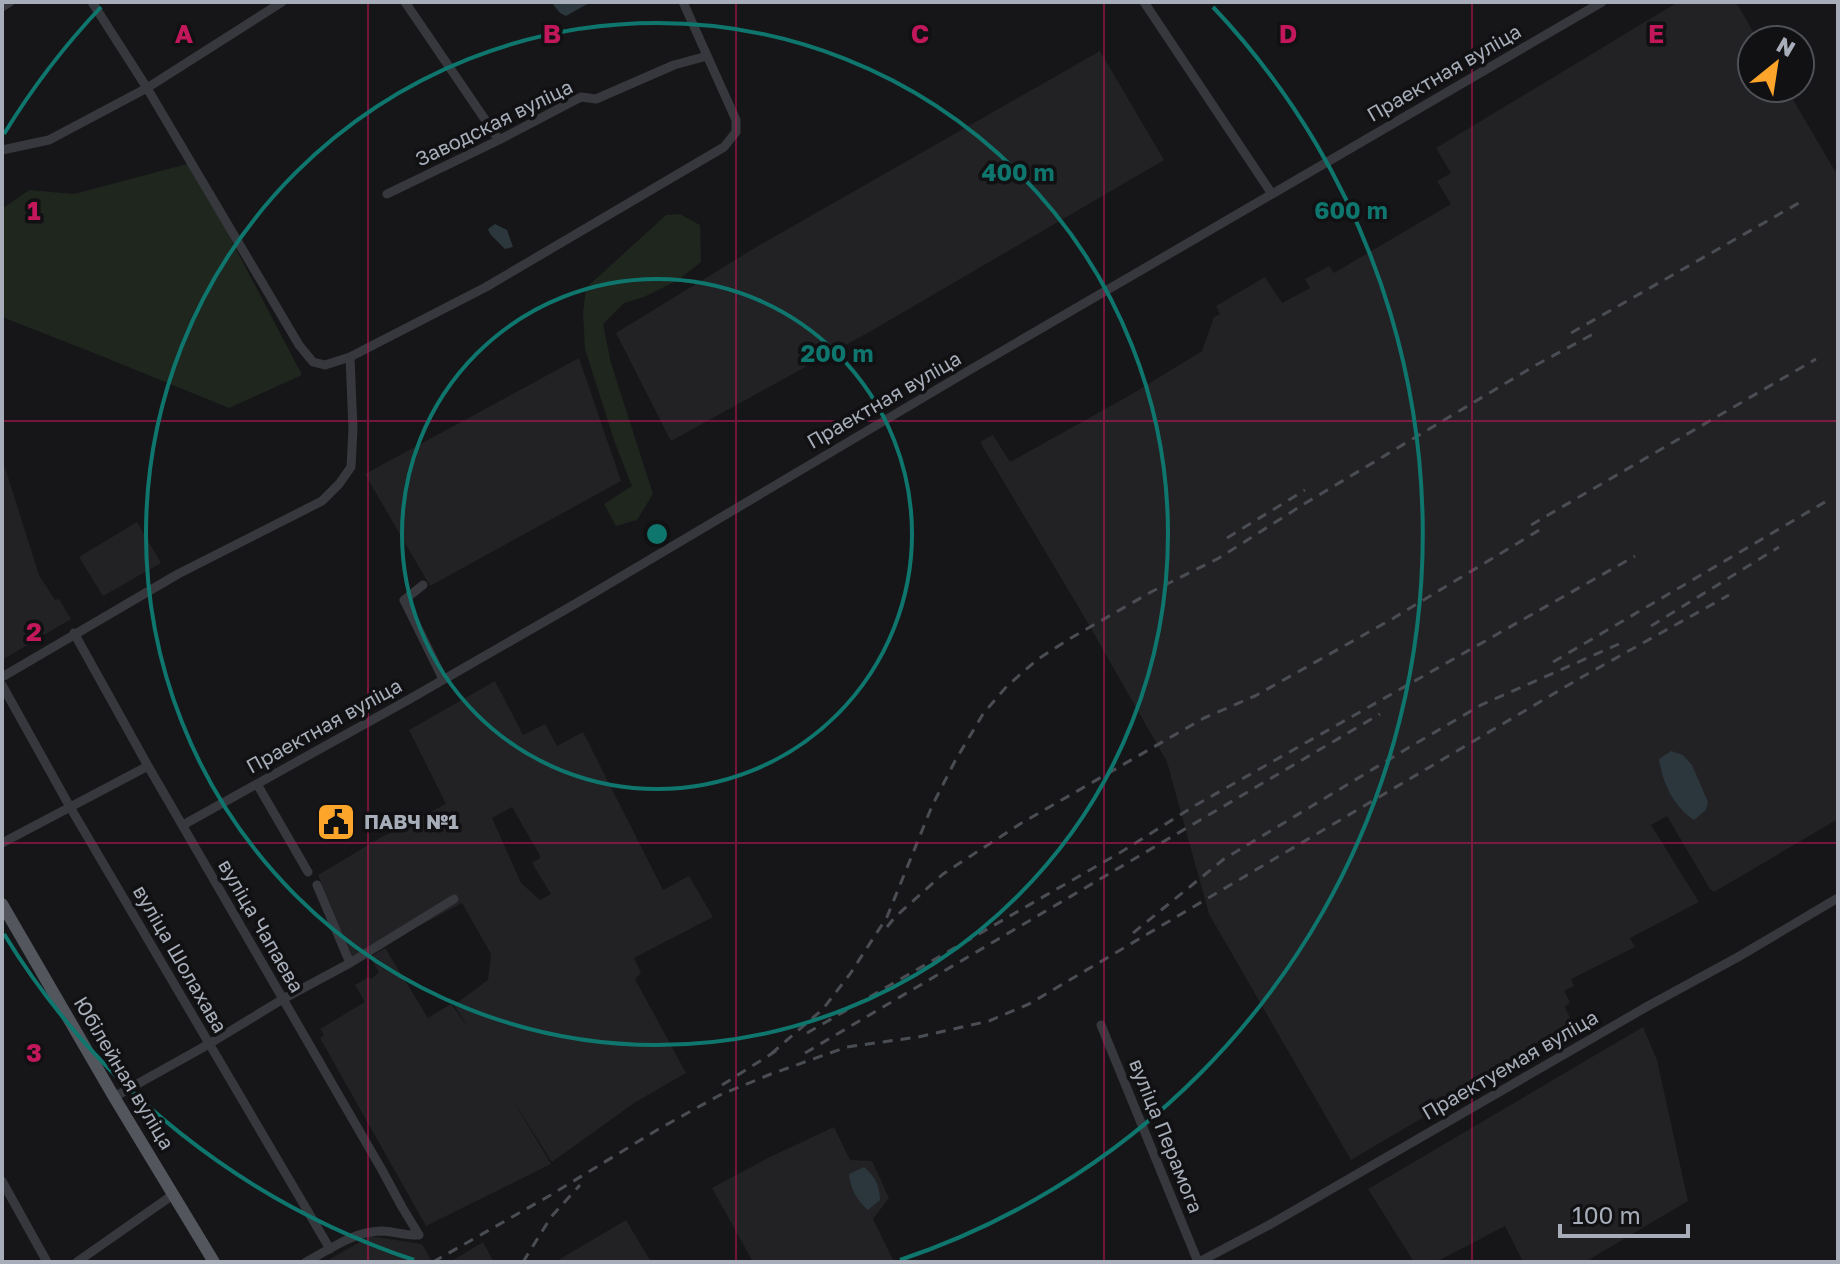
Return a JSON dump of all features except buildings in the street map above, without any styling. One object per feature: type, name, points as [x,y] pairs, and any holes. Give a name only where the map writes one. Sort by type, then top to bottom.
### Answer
[{"type":"main road","name":"Юбілейная вуліца","points":[[2,904],[214,1262]]},
{"type":"street","points":[[2,7],[10,2]]},
{"type":"street","points":[[92,2],[147,88],[299,345],[313,362],[325,365],[350,357],[486,287],[724,147],[736,132],[736,120],[683,2]]},
{"type":"street","points":[[2,150],[49,140],[147,88],[282,2]]},
{"type":"street","points":[[405,2],[499,140]]},
{"type":"street","points":[[1144,2],[1272,194]]},
{"type":"street","name":"Праектная вуліца","points":[[183,825],[575,604],[1602,2]]},
{"type":"street","name":"Заводская вуліца","points":[[387,194],[581,97],[596,99],[674,65],[707,56]]},
{"type":"street","points":[[2,677],[178,574],[322,501],[339,484],[351,465],[350,357]]},
{"type":"street","points":[[423,585],[404,600],[443,679]]},
{"type":"street","name":"вуліца Чапаева","points":[[74,633],[419,1235],[387,1231],[356,1234],[330,1249]]},
{"type":"street","name":"вуліца Шолахава","points":[[2,685],[70,807],[330,1249]]},
{"type":"street","points":[[2,843],[148,766]]},
{"type":"street","points":[[257,784],[308,872]]},
{"type":"street","points":[[317,885],[350,963]]},
{"type":"street","name":"Праектуемая вуліца","points":[[1198,1262],[1269,1225],[1838,898]]},
{"type":"street","points":[[114,1097],[350,963],[454,899]]},
{"type":"street","name":"вуліца Перамога","points":[[1101,1025],[1198,1262]]},
{"type":"street","points":[[2,1181],[47,1262]]},
{"type":"street","points":[[77,1262],[174,1194]]},
{"type":"street","points":[[306,1262],[330,1249]]},
{"type":"shaded area","points":[[551,2],[591,2],[566,16]]},
{"type":"shaded area","points":[[1678,2],[1736,2],[1749,24],[1736,24],[1736,104],[1795,104],[1838,176],[1838,819],[1714,892],[1667,816],[1651,825],[1699,902],[1630,938],[1635,947],[1571,979],[1574,986],[1564,991],[1570,1002],[1565,1007],[1572,1022],[1507,1061],[1510,1066],[1351,1160],[1209,914],[1167,762],[980,442],[993,435],[1010,462],[1202,351],[1214,317],[1220,314],[1216,306],[1265,277],[1282,303],[1310,288],[1305,279],[1329,266],[1334,273],[1451,204],[1437,181],[1451,173],[1436,148]]},
{"type":"shaded area","points":[[1100,51],[1164,160],[871,331],[671,441],[616,333],[758,246]]},
{"type":"shaded area","points":[[191,163],[302,375],[229,408],[2,317],[2,209],[29,190],[74,194]]},
{"type":"shaded area","points":[[680,214],[700,225],[701,262],[678,280],[624,303],[603,324],[611,363],[653,494],[637,520],[616,526],[604,504],[632,486],[585,349],[583,313],[586,288],[666,215]]},
{"type":"shaded area","points":[[495,224],[507,230],[513,247],[505,249],[490,234],[488,229]]},
{"type":"shaded area","points":[[579,358],[621,481],[430,586],[365,474]]},
{"type":"shaded area","points":[[2,458],[39,575],[71,619],[2,660]]},
{"type":"shaded area","points":[[137,522],[161,563],[103,596],[79,557]]},
{"type":"shaded area","points":[[495,681],[523,735],[545,724],[557,746],[583,732],[663,890],[689,876],[713,917],[634,958],[641,973],[635,979],[686,1073],[634,1103],[552,1162],[512,1099],[551,1164],[426,1226],[320,1038],[324,1035],[320,1029],[365,1002],[355,985],[379,972],[370,957],[385,948],[428,1018],[451,1004],[468,1027],[454,1005],[488,980],[491,954],[462,903],[354,961],[318,875],[446,804],[409,730]],"holes":[[[512,807],[540,858],[532,863],[551,894],[540,900],[521,883],[492,818]]]},
{"type":"shaded area","points":[[1671,751],[1683,755],[1692,765],[1708,802],[1706,810],[1694,820],[1675,801],[1663,776],[1659,759]]},
{"type":"shaded area","points":[[1643,1027],[1657,1060],[1688,1201],[1585,1262],[1523,1262],[1505,1226],[1436,1262],[1414,1262],[1368,1189]]},
{"type":"shaded area","points":[[834,1127],[850,1160],[872,1161],[889,1198],[873,1219],[894,1262],[753,1262],[712,1188]]},
{"type":"shaded area","points":[[864,1167],[876,1182],[880,1195],[880,1200],[868,1210],[855,1194],[849,1174]]},
{"type":"shaded area","points":[[626,1220],[651,1262],[555,1262]]},
{"type":"shaded area","points":[[370,1236],[422,1244],[431,1260],[427,1262],[325,1262]]},
{"type":"shaded area","points":[[483,1242],[494,1262],[450,1262]]},
{"type":"railway","points":[[1571,333],[1804,200]]},
{"type":"railway","points":[[771,1054],[823,1009],[887,917],[932,806],[955,761],[983,714],[1007,686],[1038,659],[1071,638],[1151,592],[1219,558],[1536,365],[1595,333]]},
{"type":"railway","points":[[1531,525],[1816,359]]},
{"type":"railway","points":[[1227,538],[1305,490]]},
{"type":"railway","points":[[1553,662],[1825,502]]},
{"type":"railway","points":[[887,927],[943,874],[1020,824],[1204,718],[1255,696],[1392,619],[1546,526]]},
{"type":"railway","points":[[1651,626],[1779,547]]},
{"type":"railway","points":[[807,1033],[1121,852],[1196,805],[1635,556]]},
{"type":"railway","points":[[433,1262],[720,1095],[847,1047],[918,1037],[989,1021],[1029,1004],[1582,677],[1729,595]]},
{"type":"railway","points":[[1133,933],[1224,859],[1408,748],[1481,705],[1619,644]]},
{"type":"railway","points":[[805,1053],[1380,714]]},
{"type":"railway","points":[[722,1085],[779,1049]]},
{"type":"railway","points":[[523,1262],[551,1217],[580,1185]]},
{"type":"place","name":"ПАВЧ №1","points":[[336,822]]}]
